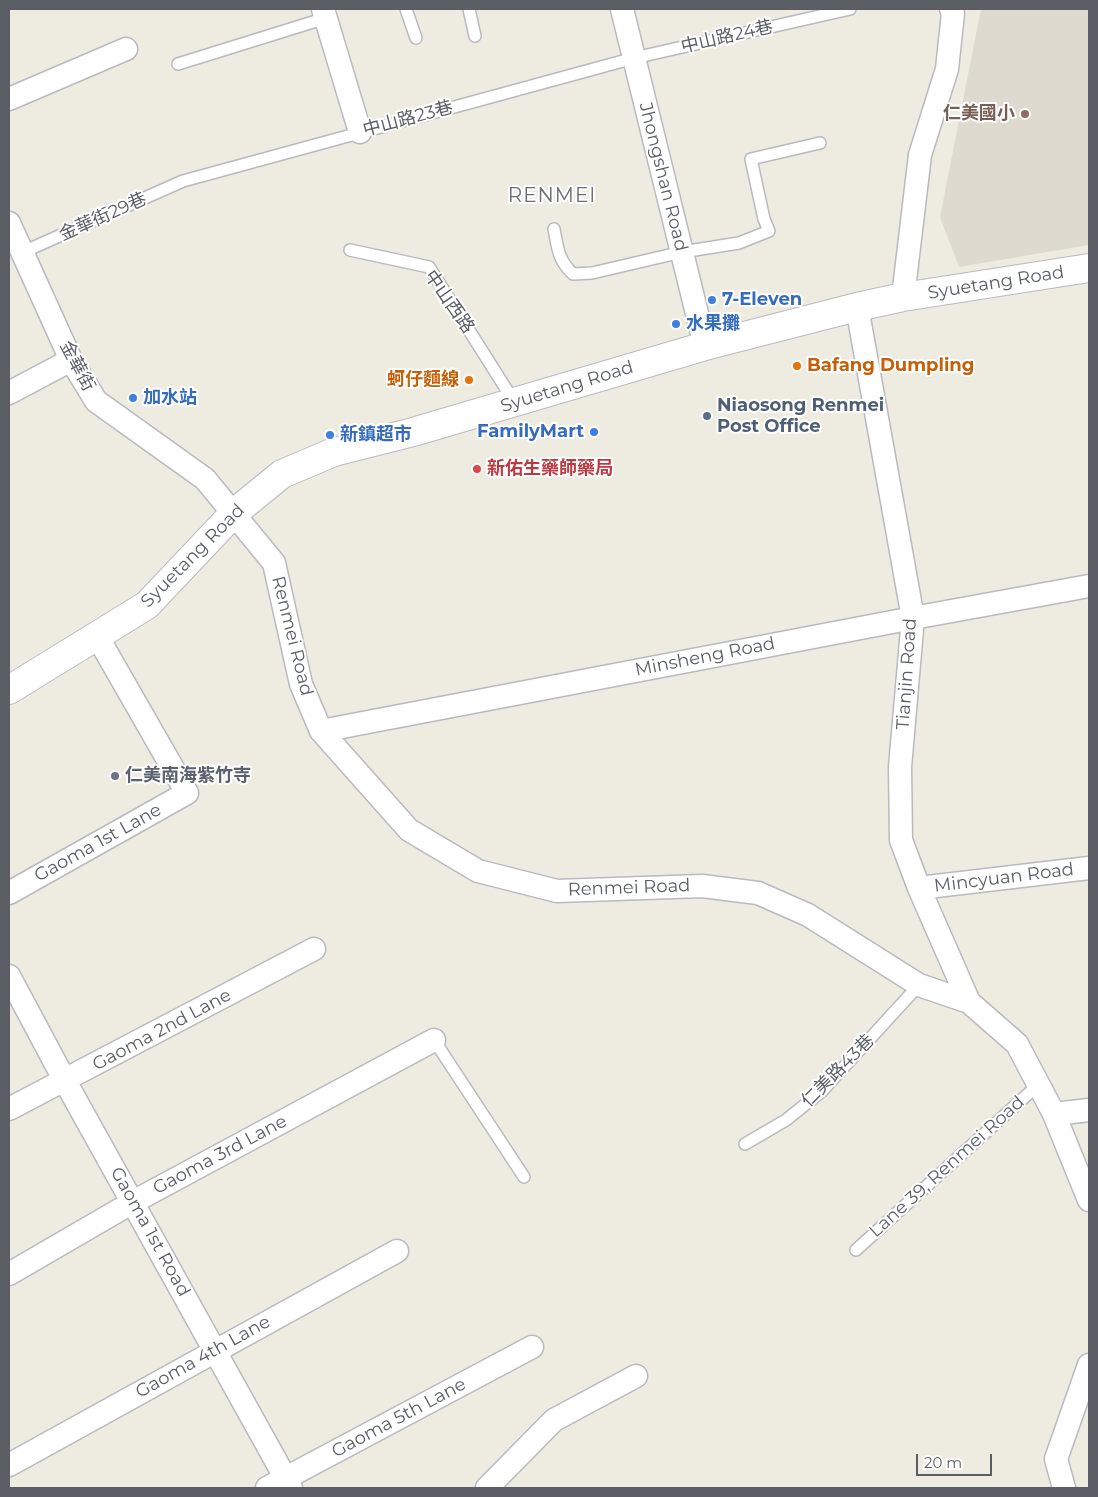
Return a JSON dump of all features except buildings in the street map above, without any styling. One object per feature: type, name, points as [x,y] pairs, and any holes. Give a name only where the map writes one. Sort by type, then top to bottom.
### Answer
[{"type":"street","name":"Jhongshan Road","points":[[622,9],[705,346]]},
{"type":"street","name":"Syuetang Road","points":[[903,297],[920,155],[947,69],[953,13],[951,9]]},
{"type":"street","points":[[324,13],[360,132]]},
{"type":"street","points":[[9,99],[126,49]]},
{"type":"street","name":"金華街","points":[[9,223],[71,360],[96,400],[205,479],[234,513]]},
{"type":"street","name":"Syuetang Road","points":[[9,690],[148,605],[234,513],[282,474],[334,452],[515,403],[705,346],[858,307],[903,297],[1089,268]]},
{"type":"street","name":"Tianjin Road","points":[[858,307],[913,618],[900,767],[901,840],[919,888],[969,1002]]},
{"type":"street","points":[[9,393],[71,360]]},
{"type":"street","name":"Renmei Road","points":[[234,513],[274,563],[300,684],[321,731],[410,830],[478,871],[557,891],[702,886],[758,893],[808,915],[919,986],[969,1002],[1017,1044],[1054,1114],[1089,1200]]},
{"type":"street","name":"Minsheng Road","points":[[321,731],[1089,586]]},
{"type":"street","name":"Gaoma 1st Lane","points":[[9,893],[187,793],[97,636]]},
{"type":"street","name":"Mincyuan Road","points":[[919,888],[1089,868]]},
{"type":"street","name":"Gaoma 2nd Lane","points":[[9,1109],[314,949]]},
{"type":"street","name":"Gaoma 1st Road","points":[[9,976],[65,1081],[215,1350],[281,1485]]},
{"type":"street","name":"Gaoma 3rd Lane","points":[[9,1274],[133,1202],[434,1040]]},
{"type":"street","points":[[1054,1114],[1089,1110]]},
{"type":"street","name":"Gaoma 4th Lane","points":[[9,1465],[397,1251]]},
{"type":"street","name":"Gaoma 5th Lane","points":[[281,1485],[532,1348]]},
{"type":"street","points":[[1064,1488],[1056,1459],[1089,1365]]},
{"type":"street","points":[[487,1488],[554,1420],[636,1376]]},
{"type":"lane","points":[[406,9],[416,38]]},
{"type":"lane","points":[[468,9],[475,36]]},
{"type":"lane","name":"中山路24巷","points":[[634,58],[850,9]]},
{"type":"lane","points":[[178,64],[324,13]]},
{"type":"lane","name":"中山路23巷","points":[[183,181],[634,58]]},
{"type":"lane","points":[[554,229],[560,256],[564,265],[573,274],[592,274],[682,252],[739,242],[769,231],[764,219],[751,159],[820,143]]},
{"type":"lane","name":"金華街29巷","points":[[23,252],[183,181]]},
{"type":"lane","name":"中山西路","points":[[350,250],[429,267],[515,403]]},
{"type":"lane","name":"仁美路43巷","points":[[745,1144],[786,1120],[822,1091],[919,986]]},
{"type":"lane","points":[[434,1040],[524,1177]]},
{"type":"lane","name":"Lane 39, Renmei Road","points":[[856,1250],[1038,1085]]},
{"type":"shaded area","name":"仁美國小","points":[[981,9],[1089,9],[1089,245],[959,267],[940,217]]},
{"type":"place","name":"仁美國小","points":[[1025,114]]},
{"type":"place","name":"7-Eleven","points":[[712,300]]},
{"type":"place","name":"水果攤","points":[[676,324]]},
{"type":"place","name":"Bafang Dumpling","points":[[797,366]]},
{"type":"place","name":"蚵仔麵線","points":[[469,380]]},
{"type":"place","name":"加水站","points":[[133,398]]},
{"type":"place","name":"Niaosong Renmei Post Office","points":[[707,416]]},
{"type":"place","name":"FamilyMart","points":[[594,432]]},
{"type":"place","name":"新鎮超市","points":[[330,435]]},
{"type":"place","name":"新佑生藥師藥局","points":[[477,469]]},
{"type":"place","name":"仁美南海紫竹寺","points":[[115,776]]},
{"type":"district","name":"RENMEI","points":[[552,196]]}]
